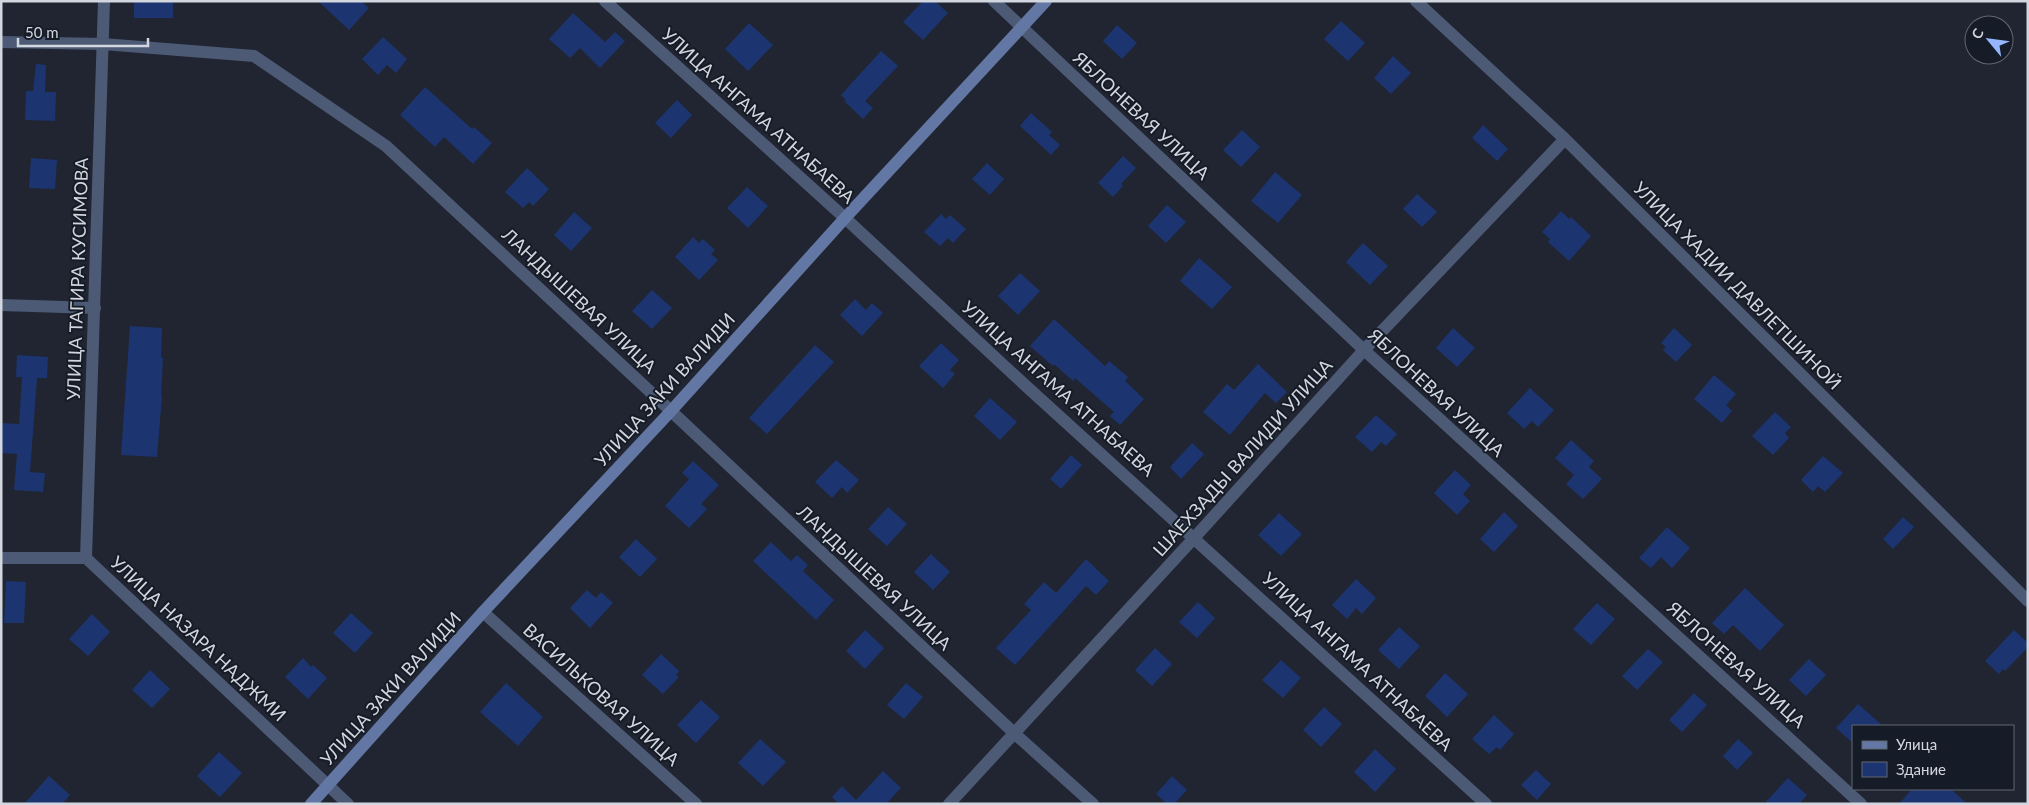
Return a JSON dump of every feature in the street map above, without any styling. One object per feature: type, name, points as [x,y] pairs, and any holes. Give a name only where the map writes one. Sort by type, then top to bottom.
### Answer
[{"type":"street","name":"УЛИЦА ТАГИРА КУСИМОВА","points":[[86,558],[104,1]]},
{"type":"street","name":"УЛИЦА АНГАМА АТНАБАЕВА","points":[[605,1],[1486,804]]},
{"type":"street","name":"ЯБЛОНЕВАЯ УЛИЦА","points":[[994,1],[1364,350],[1861,804]]},
{"type":"street","name":"УЛИЦА ЗАКИ ВАЛИДИ","points":[[311,804],[483,612],[671,411],[845,218],[1046,1]]},
{"type":"street","name":"УЛИЦА ХАДИИ ДАВЛЕТШИНОЙ","points":[[1416,1],[1565,139],[2028,601]]},
{"type":"street","name":"ЛАНДЫШЕВАЯ УЛИЦА","points":[[1,42],[103,44],[254,56],[386,146],[1014,733],[1094,804]]},
{"type":"street","name":"ШАЕХЗАДЫ ВАЛИДИ УЛИЦА","points":[[949,804],[1364,350],[1565,139]]},
{"type":"street","points":[[1,305],[94,308]]},
{"type":"street","name":"УЛИЦА НАЗАРА НАДЖМИ","points":[[1,558],[86,558],[348,804]]},
{"type":"street","name":"ВАСИЛЬКОВАЯ УЛИЦА","points":[[483,612],[696,804]]},
{"type":"building","points":[[134,1],[173,1],[173,18],[134,18]]},
{"type":"building","points":[[318,1],[361,1],[369,8],[349,30]]},
{"type":"building","points":[[923,1],[935,1],[948,13],[923,40],[903,22]]},
{"type":"building","points":[[573,13],[605,42],[615,32],[625,41],[600,68],[580,48],[570,58],[549,39]]},
{"type":"building","points":[[1341,21],[1365,43],[1348,61],[1324,39]]},
{"type":"building","points":[[749,23],[773,45],[748,71],[725,49]]},
{"type":"building","points":[[1117,25],[1137,43],[1122,59],[1103,41]]},
{"type":"building","points":[[383,37],[407,59],[396,73],[387,65],[378,75],[362,59]]},
{"type":"building","points":[[881,51],[898,66],[865,101],[873,108],[863,119],[844,101],[846,100],[841,95]]},
{"type":"building","points":[[1393,56],[1411,73],[1391,94],[1374,78]]},
{"type":"building","points":[[36,64],[46,65],[45,92],[56,92],[55,121],[25,120],[26,91],[33,91]]},
{"type":"building","points":[[425,87],[472,129],[474,127],[492,143],[473,164],[444,137],[435,147],[400,115]]},
{"type":"building","points":[[677,100],[692,115],[671,138],[655,123]]},
{"type":"building","points":[[1031,113],[1052,132],[1049,135],[1060,145],[1051,155],[1020,126]]},
{"type":"building","points":[[1483,125],[1508,149],[1497,161],[1472,138]]},
{"type":"building","points":[[1242,130],[1260,147],[1241,167],[1223,150]]},
{"type":"building","points":[[1123,156],[1136,168],[1121,184],[1123,186],[1113,197],[1098,183]]},
{"type":"building","points":[[31,158],[57,160],[55,189],[29,188]]},
{"type":"building","points":[[987,163],[1004,179],[990,195],[972,179]]},
{"type":"building","points":[[527,168],[549,189],[533,206],[529,202],[523,208],[505,192]]},
{"type":"building","points":[[1275,172],[1302,195],[1278,223],[1251,201]]},
{"type":"building","points":[[747,187],[768,206],[748,228],[727,208]]},
{"type":"building","points":[[1417,194],[1437,212],[1422,227],[1403,209]]},
{"type":"building","points":[[1167,205],[1186,222],[1166,243],[1148,226]]},
{"type":"building","points":[[1561,211],[1569,219],[1571,217],[1591,236],[1569,261],[1548,242],[1550,239],[1542,232]]},
{"type":"building","points":[[574,212],[592,228],[571,251],[554,235]]},
{"type":"building","points":[[941,214],[946,219],[950,215],[966,229],[953,243],[948,238],[940,246],[924,232]]},
{"type":"building","points":[[693,237],[699,243],[703,239],[715,250],[711,254],[718,260],[699,280],[675,257]]},
{"type":"building","points":[[1363,243],[1388,266],[1370,285],[1346,262]]},
{"type":"building","points":[[1199,258],[1232,287],[1212,309],[1180,281]]},
{"type":"building","points":[[1020,273],[1040,291],[1018,315],[998,296]]},
{"type":"building","points":[[652,290],[672,308],[652,329],[632,311]]},
{"type":"building","points":[[855,299],[866,310],[872,303],[883,313],[862,336],[840,315]]},
{"type":"building","points":[[1054,319],[1105,366],[1109,361],[1128,377],[1125,381],[1144,399],[1120,425],[1110,416],[1114,412],[1075,378],[1073,381],[1030,346]]},
{"type":"building","points":[[130,326],[162,328],[162,396],[157,457],[121,455]]},
{"type":"building","points":[[1453,328],[1475,348],[1457,367],[1436,348]]},
{"type":"building","points":[[1674,328],[1692,345],[1676,362],[1663,350],[1666,347],[1661,343]]},
{"type":"building","points":[[941,343],[959,360],[950,370],[955,374],[943,388],[919,366]]},
{"type":"building","points":[[815,345],[834,362],[767,434],[749,418]]},
{"type":"building","points":[[17,355],[48,357],[47,378],[37,378],[30,472],[45,473],[43,492],[14,490],[17,454],[1,453],[1,423],[19,424],[22,377],[16,377]]},
{"type":"building","points":[[1258,364],[1287,392],[1276,403],[1265,393],[1230,435],[1203,412],[1227,384],[1234,390]]},
{"type":"building","points":[[1714,375],[1736,394],[1726,405],[1732,411],[1722,423],[1694,399]]},
{"type":"building","points":[[1530,388],[1554,410],[1538,427],[1532,421],[1524,429],[1507,413]]},
{"type":"building","points":[[990,398],[1017,422],[1000,440],[974,416]]},
{"type":"building","points":[[1775,412],[1791,427],[1785,433],[1789,438],[1773,455],[1752,436]]},
{"type":"building","points":[[1376,415],[1397,434],[1386,446],[1381,442],[1372,452],[1355,437]]},
{"type":"building","points":[[1571,440],[1594,461],[1589,467],[1602,479],[1583,499],[1566,484],[1574,475],[1555,458]]},
{"type":"building","points":[[1192,443],[1204,454],[1181,479],[1170,467]]},
{"type":"building","points":[[1071,455],[1082,465],[1061,489],[1050,479]]},
{"type":"building","points":[[1823,456],[1843,473],[1825,492],[1818,486],[1813,492],[1801,480]]},
{"type":"building","points":[[836,460],[859,480],[847,493],[842,487],[832,498],[815,482]]},
{"type":"building","points":[[693,461],[719,485],[701,504],[707,509],[689,528],[665,506],[689,479],[682,473]]},
{"type":"building","points":[[1455,470],[1471,485],[1463,494],[1470,501],[1457,515],[1434,493]]},
{"type":"building","points":[[888,507],[907,524],[887,546],[868,529]]},
{"type":"building","points":[[1504,512],[1518,526],[1494,552],[1480,539]]},
{"type":"building","points":[[1279,513],[1302,534],[1281,556],[1258,535]]},
{"type":"building","points":[[1903,517],[1914,527],[1893,549],[1883,539]]},
{"type":"building","points":[[1667,527],[1690,548],[1672,568],[1661,557],[1651,568],[1639,558]]},
{"type":"building","points":[[636,539],[657,559],[640,577],[619,557]]},
{"type":"building","points":[[771,542],[791,561],[797,555],[808,565],[803,571],[834,600],[816,620],[753,561]]},
{"type":"building","points":[[931,554],[950,572],[933,590],[914,572]]},
{"type":"building","points":[[1086,559],[1109,581],[1096,595],[1086,586],[1015,665],[996,648],[1031,610],[1024,604],[1044,582],[1056,593]]},
{"type":"building","points":[[1356,579],[1376,598],[1362,614],[1356,608],[1347,619],[1332,605]]},
{"type":"building","points":[[6,581],[26,582],[24,623],[4,623]]},
{"type":"building","points":[[1745,588],[1784,625],[1760,651],[1733,625],[1724,634],[1712,623]]},
{"type":"building","points":[[587,590],[596,598],[601,592],[613,603],[590,628],[570,608]]},
{"type":"building","points":[[1198,602],[1215,618],[1197,638],[1179,622]]},
{"type":"building","points":[[1597,603],[1615,619],[1591,645],[1573,629]]},
{"type":"building","points":[[351,613],[373,633],[355,653],[333,633]]},
{"type":"building","points":[[92,614],[110,632],[88,656],[69,639]]},
{"type":"building","points":[[1399,627],[1420,646],[1399,669],[1378,650]]},
{"type":"building","points":[[865,630],[884,648],[865,669],[846,651]]},
{"type":"building","points":[[2014,630],[2028,643],[2028,647],[2005,671],[2003,669],[1999,674],[1985,661]]},
{"type":"building","points":[[1155,648],[1172,664],[1152,686],[1135,670]]},
{"type":"building","points":[[1648,649],[1663,662],[1637,690],[1622,676]]},
{"type":"building","points":[[661,654],[679,671],[676,675],[679,677],[663,694],[642,675]]},
{"type":"building","points":[[303,658],[311,667],[313,665],[327,678],[308,699],[285,677]]},
{"type":"building","points":[[1809,659],[1826,675],[1806,696],[1789,680]]},
{"type":"building","points":[[1281,660],[1301,678],[1283,698],[1262,680]]},
{"type":"building","points":[[150,670],[170,689],[152,708],[132,690]]},
{"type":"building","points":[[1445,673],[1468,694],[1447,717],[1425,696]]},
{"type":"building","points":[[506,683],[543,717],[518,746],[480,712]]},
{"type":"building","points":[[906,683],[923,697],[904,719],[887,705]]},
{"type":"building","points":[[1694,693],[1707,705],[1682,732],[1669,720]]},
{"type":"building","points":[[701,700],[720,717],[696,743],[677,725]]},
{"type":"building","points":[[1858,704],[1882,725],[1852,725],[1852,742],[1836,728]]},
{"type":"building","points":[[1324,707],[1342,724],[1321,747],[1303,730]]},
{"type":"building","points":[[1494,715],[1514,734],[1500,750],[1497,747],[1489,754],[1472,739]]},
{"type":"building","points":[[760,739],[786,762],[763,786],[738,763]]},
{"type":"building","points":[[1738,739],[1753,753],[1737,770],[1723,756]]},
{"type":"building","points":[[1375,749],[1396,769],[1375,792],[1354,772]]},
{"type":"building","points":[[219,752],[242,773],[220,797],[197,776]]},
{"type":"building","points":[[1536,770],[1551,784],[1537,800],[1521,785]]},
{"type":"building","points":[[883,771],[901,788],[886,804],[839,804],[832,797],[842,786],[856,800]]},
{"type":"building","points":[[49,776],[70,795],[62,804],[24,804]]},
{"type":"building","points":[[1172,776],[1187,790],[1174,804],[1167,804],[1156,794]]},
{"type":"building","points":[[1788,778],[1807,795],[1799,804],[1764,804]]},
{"type":"building","points":[[1911,790],[1952,790],[1967,804],[1899,804]]}]
